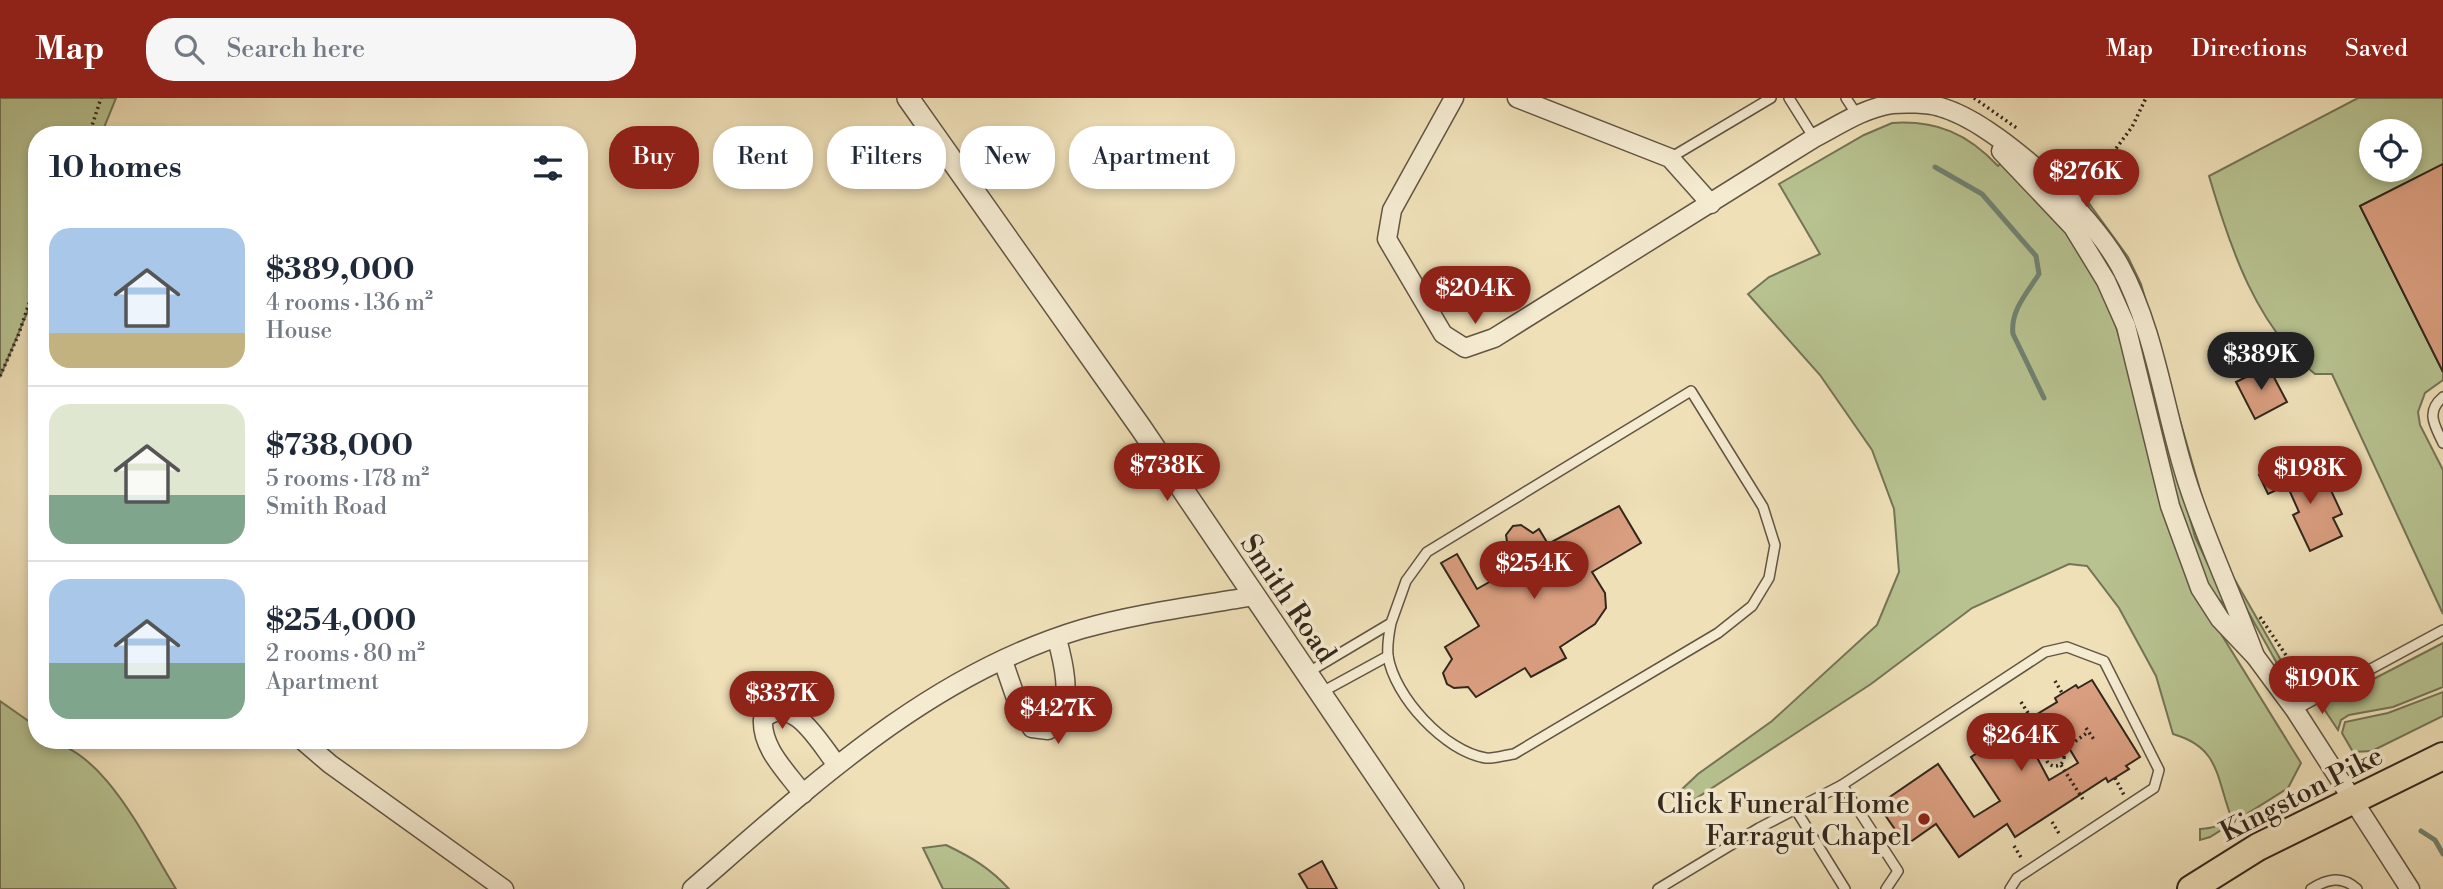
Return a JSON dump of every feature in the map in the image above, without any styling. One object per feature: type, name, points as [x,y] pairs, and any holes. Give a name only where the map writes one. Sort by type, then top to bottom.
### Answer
[{"type":"main road","name":"Kingston Pike","points":[[2191,889],[2258,847],[2443,756]]},
{"type":"street","name":"Smith Road","points":[[908,98],[1141,428],[1453,889]]},
{"type":"street","points":[[1454,98],[1392,210],[1386,231],[1387,239],[1443,334],[1458,345],[1475,347],[1494,338],[1814,138],[1857,115],[1893,104],[1939,106],[1979,124],[2060,204],[2090,223],[2120,266],[2141,317],[2210,552],[2237,607],[2255,656]]},
{"type":"street","points":[[1517,98],[1670,158],[1711,204]]},
{"type":"street","points":[[2060,204],[2094,179]]},
{"type":"street","points":[[2060,204],[2106,281],[2126,326],[2170,506],[2200,588],[2220,619],[2255,656],[2295,710],[2410,889]]},
{"type":"street","points":[[2149,417],[2168,412]]},
{"type":"street","points":[[692,889],[860,746],[962,679],[1082,629],[1254,596]]},
{"type":"street","points":[[1003,661],[1019,706],[1032,728],[1048,730],[1062,720],[1067,699],[1066,675],[1057,639]]},
{"type":"street","points":[[803,794],[767,746],[762,731],[763,719],[770,712],[783,710],[796,714],[837,765]]},
{"type":"street","points":[[312,749],[504,889]]},
{"type":"lane","points":[[1670,158],[1771,98]]},
{"type":"lane","points":[[1789,98],[1814,138]]},
{"type":"lane","points":[[1846,98],[1857,115]]},
{"type":"lane","points":[[1691,391],[1763,507],[1775,545],[1769,578],[1752,606],[1718,633],[1514,754],[1486,758],[1452,743],[1427,723],[1406,700],[1388,656],[1391,623],[1406,581],[1427,552],[1691,391]]},
{"type":"lane","points":[[2443,397],[2435,404],[2432,418],[2443,443]]},
{"type":"lane","points":[[1307,673],[1391,623]]},
{"type":"lane","points":[[2295,710],[2443,630]]},
{"type":"lane","points":[[1658,889],[1759,828],[1842,785],[2045,652],[2067,647],[2104,661],[2159,770],[2154,788],[2017,878],[2010,889]]},
{"type":"lane","points":[[1320,693],[1388,656]]},
{"type":"lane","points":[[1842,785],[1898,871],[1886,889]]},
{"type":"lane","points":[[1796,810],[1845,889]]},
{"type":"lane","points":[[2311,889],[2333,879],[2350,883],[2357,889]]},
{"type":"path","points":[[92,126],[101,98]]},
{"type":"path","points":[[2094,179],[2133,127],[2146,98]]},
{"type":"path","points":[[0,376],[28,307]]},
{"type":"path","points":[[2055,681],[2062,693]]},
{"type":"path","points":[[2021,702],[2050,749],[2062,751],[2087,730],[2095,741]]},
{"type":"path","points":[[2050,749],[2046,755],[2047,761],[2055,766],[2061,764],[2064,757],[2062,751]]},
{"type":"path","points":[[2061,764],[2084,801]]},
{"type":"path","points":[[2115,778],[2125,797]]},
{"type":"path","points":[[2052,822],[2061,837]]},
{"type":"path","points":[[2014,846],[2023,860]]},
{"type":"green space","points":[[0,98],[116,98],[105,126],[28,126],[28,310],[0,377]]},
{"type":"green space","points":[[2358,98],[2443,98],[2443,164],[2422,175],[2422,119],[2359,119],[2359,182],[2407,182],[2360,206],[2443,372],[2443,380],[2425,393],[2418,412],[2420,425],[2443,470],[2443,614],[2332,374],[2315,374],[2294,355],[2276,333],[2248,284],[2226,230],[2209,176]]},
{"type":"green space","points":[[1892,123],[1923,124],[1951,131],[1975,145],[1998,166],[2003,162],[2072,238],[2111,309],[2192,587],[2301,763],[2288,788],[2210,837],[2200,840],[2200,829],[2217,826],[2230,814],[2213,764],[2199,746],[2173,734],[2156,676],[2119,608],[2087,566],[2069,564],[1972,608],[1871,684],[1686,805],[1678,793],[1698,774],[1772,721],[1877,625],[1899,572],[1894,509],[1872,450],[1820,375],[1748,294],[1769,277],[1820,254],[1779,184],[1864,135]]},
{"type":"green space","points":[[2088,202],[2128,257],[2141,284],[2206,511],[2224,561],[2286,669],[2303,688],[2293,686],[2284,676],[2217,556],[2152,337],[2090,212]]},
{"type":"green space","points":[[2161,433],[2167,435],[2195,537],[2228,606],[2215,596],[2193,554]]},
{"type":"green space","points":[[2443,643],[2443,687],[2393,707],[2349,715],[2341,720],[2338,730],[2324,709],[2329,702]]},
{"type":"green space","points":[[2443,692],[2443,716],[2372,751],[2353,752],[2342,733],[2345,722],[2388,713]]},
{"type":"green space","points":[[0,701],[28,721],[28,749],[69,749],[101,774],[135,820],[176,889],[0,889]]},
{"type":"green space","points":[[946,845],[980,864],[1009,889],[943,889],[923,848]]},
{"type":"building","points":[[2443,164],[2443,372],[2360,206],[2407,182],[2422,182],[2422,175]]},
{"type":"building","points":[[2268,366],[2287,402],[2255,419],[2236,382]]},
{"type":"building","points":[[2279,466],[2287,485],[2268,494],[2259,475]]},
{"type":"building","points":[[2321,469],[2342,514],[2333,518],[2342,536],[2310,551],[2293,515],[2299,512],[2287,485]]},
{"type":"building","points":[[1619,506],[1641,543],[1592,572],[1605,593],[1606,608],[1595,624],[1560,647],[1566,658],[1531,677],[1525,668],[1476,697],[1468,687],[1454,688],[1447,684],[1443,673],[1452,659],[1445,647],[1479,626],[1441,563],[1457,554],[1477,589],[1512,569],[1501,552],[1508,548],[1506,535],[1513,526],[1521,525],[1533,533],[1539,529],[1548,544]]},
{"type":"building","points":[[2092,680],[2140,757],[2126,766],[2129,769],[2108,782],[2106,778],[2015,837],[2007,824],[1959,857],[1936,824],[1906,845],[1878,805],[1938,764],[1974,817],[2000,801],[1971,757],[1985,748],[1983,743],[2002,732],[2004,734],[2057,702],[2055,698],[2076,685],[2078,688]],"holes":[[[2060,733],[2078,763],[2049,780],[2033,750]]]},
{"type":"building","points":[[1322,861],[1337,889],[1308,889],[1299,874]]},
{"type":"waterway","points":[[1935,167],[1982,194],[2036,256],[2039,274],[2017,310],[2013,334],[2044,398]]},
{"type":"waterway","points":[[2421,831],[2435,840],[2443,854]]},
{"type":"place","name":"Click Funeral Home Farragut Chapel","points":[[1924,819]]}]
